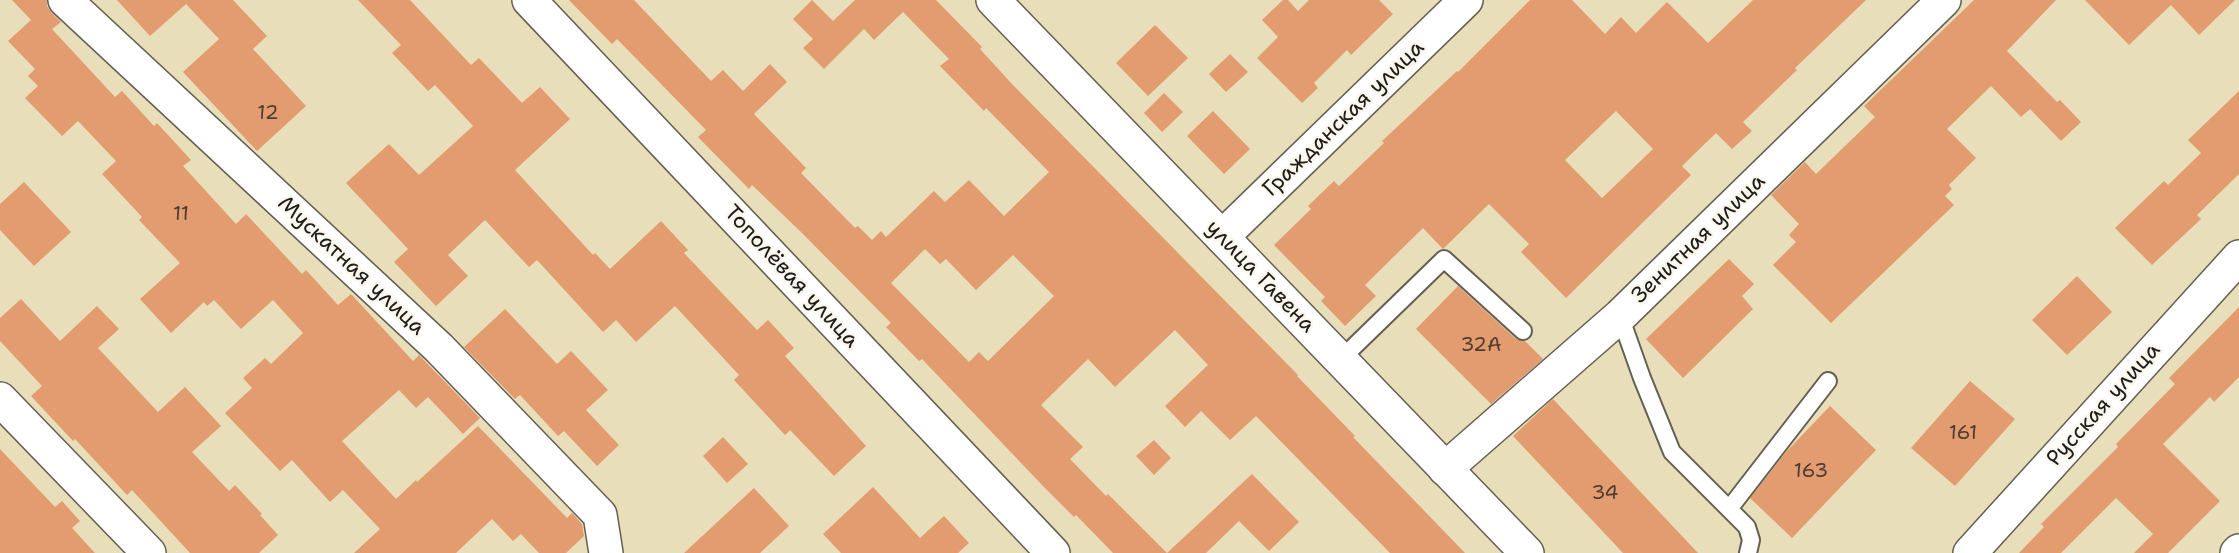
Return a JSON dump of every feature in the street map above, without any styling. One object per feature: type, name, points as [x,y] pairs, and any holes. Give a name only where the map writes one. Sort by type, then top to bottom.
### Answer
[{"type":"street","name":"Мускатная улица","points":[[65,0],[440,348],[600,515],[606,553]]},
{"type":"street","name":"Тополёвая улица","points":[[528,0],[1053,553]]},
{"type":"street","name":"Гражданская улица","points":[[1222,237],[1466,0]]},
{"type":"street","name":"Зенитная улица","points":[[1445,469],[1620,316],[1944,0]]},
{"type":"street","name":"улица Гавена","points":[[996,1],[1527,553]]},
{"type":"street","name":"Русская улица","points":[[1970,553],[2239,257]]},
{"type":"street","points":[[0,399],[149,553]]},
{"type":"lane","points":[[1340,360],[1444,259],[1522,331]]},
{"type":"lane","points":[[1620,316],[1672,452],[1747,527],[1751,540],[1748,553]]},
{"type":"lane","points":[[1729,509],[1828,381]]},
{"type":"building","points":[[12,0],[47,0],[47,6],[61,22],[52,29],[115,97],[122,91],[154,126],[157,123],[191,160],[183,166],[236,224],[246,214],[302,274],[306,270],[338,305],[351,294],[413,361],[419,355],[480,418],[463,434],[428,397],[416,408],[399,390],[342,441],[396,499],[478,426],[567,518],[572,513],[582,524],[584,536],[566,553],[539,553],[521,534],[513,541],[492,519],[456,553],[354,553],[380,529],[343,490],[330,502],[292,460],[280,471],[225,413],[252,388],[243,378],[265,358],[271,364],[303,333],[273,300],[241,329],[214,300],[207,306],[204,302],[171,333],[140,299],[180,263],[139,220],[142,217],[102,174],[116,161],[78,121],[62,136],[25,98],[38,86],[28,76],[35,69],[8,41],[31,20]]},
{"type":"building","points":[[117,0],[233,0],[267,36],[253,49],[306,106],[257,151],[183,72],[219,39],[186,4],[150,36]]},
{"type":"building","points":[[358,0],[410,0],[471,65],[479,58],[522,103],[540,87],[570,119],[515,170],[593,255],[595,253],[610,269],[661,221],[688,250],[684,253],[757,330],[768,320],[794,348],[785,356],[866,446],[834,476],[790,430],[785,435],[734,380],[739,375],[675,306],[636,342],[616,320],[603,332],[537,260],[529,267],[485,220],[448,255],[468,276],[436,306],[394,262],[408,249],[346,183],[389,144],[419,175],[473,126],[435,85],[428,91],[392,53],[401,45]]},
{"type":"building","points":[[569,0],[634,0],[711,81],[723,70],[743,91],[770,64],[787,82],[754,114],[806,168],[801,173],[855,228],[858,226],[872,240],[881,231],[886,237],[934,191],[945,202],[969,180],[1004,216],[1049,172],[986,108],[984,111],[940,66],[949,59],[903,12],[874,40],[864,29],[824,69],[803,48],[813,39],[793,19],[812,0],[833,21],[855,0],[936,0],[982,47],[980,49],[1012,84],[1298,375],[1355,436],[1353,437],[1465,553],[1390,553],[1256,416],[1230,440],[1201,411],[1185,427],[1165,406],[1208,365],[1175,330],[1115,387],[1088,359],[1041,405],[1083,447],[1070,459],[1167,553],[1113,553],[1076,515],[1074,517],[1043,486],[922,359],[919,361],[886,327],[891,323],[802,233],[752,185],[749,189],[698,137],[706,130],[617,39],[612,44]],"holes":[[[925,249],[940,264],[946,259],[976,290],[1013,255],[1054,296],[988,361],[979,352],[969,362],[891,283]]]},
{"type":"building","points":[[1283,0],[1288,0],[1298,11],[1309,0],[1379,0],[1393,14],[1351,55],[1347,50],[1314,83],[1318,88],[1302,103],[1257,58],[1278,37],[1262,20]]},
{"type":"building","points":[[1530,0],[1572,0],[1605,34],[1621,17],[1636,33],[1667,2],[1708,43],[1753,0],[1866,0],[1743,122],[1752,131],[1732,149],[1716,133],[1682,166],[1691,175],[1566,298],[1521,252],[1529,244],[1489,204],[1443,249],[1423,228],[1365,285],[1376,296],[1345,326],[1321,301],[1325,297],[1274,245],[1311,209],[1308,206],[1334,181],[1339,186],[1384,143],[1382,141],[1458,72]],"holes":[[[1616,111],[1653,149],[1602,198],[1565,160]]]},
{"type":"building","points":[[1974,0],[2056,0],[2007,51],[2057,102],[2060,100],[2081,122],[2061,141],[2030,109],[2021,117],[1991,86],[1947,129],[1976,158],[1949,185],[1952,189],[1945,196],[1954,205],[1831,323],[1773,265],[1796,242],[1789,235],[1799,224],[1771,195],[1805,162],[1816,174],[1875,117],[1864,106]]},
{"type":"building","points":[[2085,0],[2235,0],[2199,35],[2171,5],[2129,45]]},
{"type":"building","points":[[1155,25],[1188,58],[1148,96],[1116,63]]},
{"type":"building","points":[[1230,54],[1248,72],[1226,92],[1209,74]]},
{"type":"building","points":[[2239,91],[2239,174],[2197,215],[2201,219],[2152,265],[2115,228],[2164,181],[2168,185],[2201,153],[2188,140]]},
{"type":"building","points":[[1164,93],[1183,112],[1162,132],[1144,113]]},
{"type":"building","points":[[1213,111],[1250,149],[1224,174],[1187,136]]},
{"type":"building","points":[[24,182],[71,232],[34,266],[0,230],[0,204]]},
{"type":"building","points":[[1729,259],[1754,284],[1742,296],[1753,309],[1683,378],[1646,339]]},
{"type":"building","points":[[2077,276],[2112,312],[2067,355],[2032,320]]},
{"type":"building","points":[[1458,286],[1516,339],[1525,341],[1543,359],[1491,404],[1416,329]]},
{"type":"building","points":[[21,299],[60,341],[97,306],[119,329],[98,348],[158,412],[185,387],[221,426],[192,452],[229,491],[235,485],[278,535],[259,553],[190,553],[132,490],[127,495],[31,396],[42,386],[0,341],[0,318]]},
{"type":"building","points":[[2239,307],[2239,377],[2214,402],[2210,397],[2163,444],[2220,501],[2168,553],[2134,553],[2153,534],[2116,498],[2061,553],[2019,553],[2044,527],[2041,524],[2118,447],[2116,444],[2175,384],[2169,378]]},
{"type":"building","points":[[505,309],[557,364],[571,351],[608,390],[586,410],[619,445],[597,466],[564,431],[558,436],[520,395],[515,399],[464,347]]},
{"type":"building","points":[[1970,381],[2015,419],[1955,486],[1911,448]]},
{"type":"building","points":[[1553,399],[1698,553],[1623,553],[1513,436]]},
{"type":"building","points":[[1830,406],[1876,450],[1792,538],[1750,498],[1787,451]]},
{"type":"building","points":[[723,437],[748,464],[727,483],[703,456]]},
{"type":"building","points":[[1154,440],[1171,458],[1154,475],[1136,456]]},
{"type":"building","points":[[0,449],[55,507],[62,501],[80,521],[72,528],[95,553],[0,553]]},
{"type":"building","points":[[1252,474],[1299,522],[1269,551],[1239,521],[1206,553],[1167,553]]},
{"type":"building","points":[[873,487],[920,538],[944,516],[969,543],[958,553],[841,553],[823,534]]},
{"type":"building","points":[[754,488],[789,526],[760,553],[684,553]]}]
